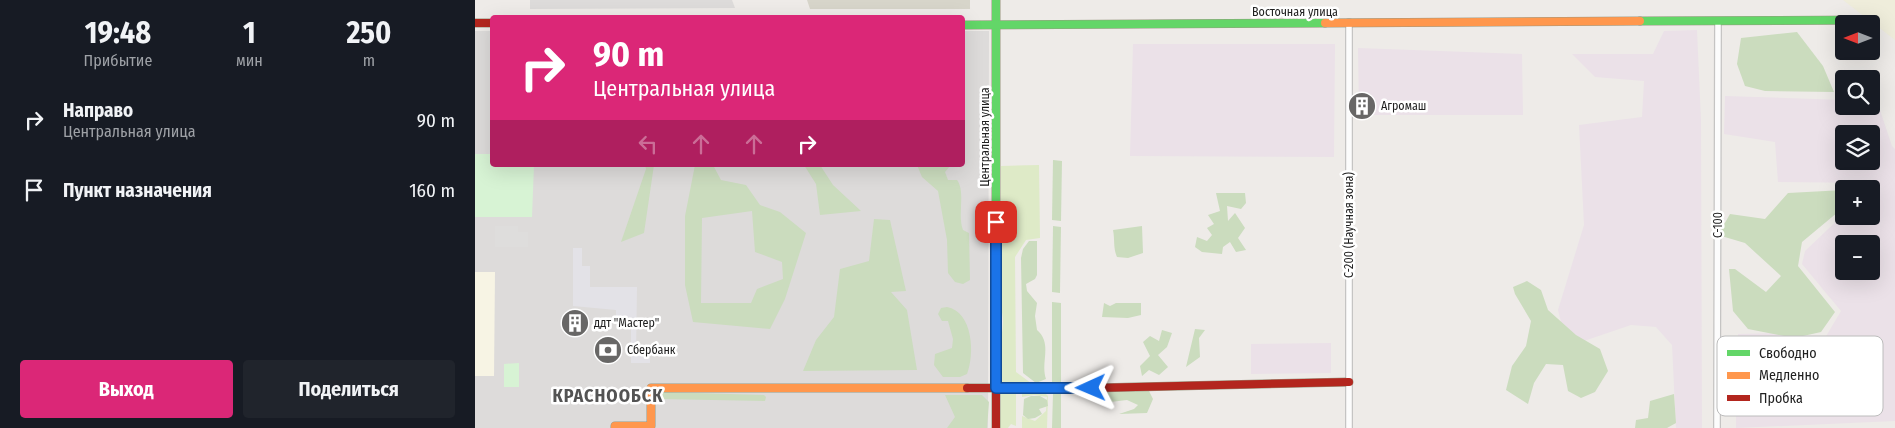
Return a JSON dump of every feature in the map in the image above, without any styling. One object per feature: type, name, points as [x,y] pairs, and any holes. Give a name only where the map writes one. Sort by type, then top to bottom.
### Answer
[{"type":"street","name":"Центральная улица","points":[[996,0],[996,428]]},
{"type":"street","name":"Восточная улица","points":[[965,25],[1835,20]]},
{"type":"street","name":"С-200 (Научная зона)","points":[[1349,22],[1349,428]]},
{"type":"street","name":"С-100","points":[[1717,336],[1718,22]]},
{"type":"street","points":[[475,23],[490,23]]},
{"type":"street","points":[[615,428],[615,426],[651,426],[651,388],[1093,388],[1349,382]]},
{"type":"shaded area","points":[[530,0],[732,0],[735,8],[530,9]]},
{"type":"shaded area","points":[[807,0],[970,0],[970,9],[810,9]]},
{"type":"shaded area","points":[[1843,0],[1895,0],[1895,40],[1880,28],[1880,15],[1862,15]]},
{"type":"shaded area","points":[[1697,30],[1701,120],[1702,428],[1676,428],[1672,345],[1656,327],[1631,325],[1581,342],[1568,349],[1558,310],[1584,225],[1579,125],[1642,117],[1644,81],[1595,77],[1572,54],[1653,54],[1664,31]]},
{"type":"shaded area","points":[[475,31],[490,31],[490,167],[965,167],[965,31],[989,31],[988,428],[475,428]]},
{"type":"shaded area","points":[[1133,44],[1335,44],[1334,157],[1130,156]]},
{"type":"shaded area","name":"Агромаш","points":[[1358,48],[1522,54],[1523,115],[1359,115]]},
{"type":"shaded area","points":[[1725,96],[1835,100],[1835,115],[1880,115],[1880,110],[1892,146],[1895,149],[1895,421],[1736,428],[1736,416],[1883,416],[1883,336],[1826,336],[1841,311],[1802,264],[1805,251],[1835,223],[1835,225],[1880,225],[1880,180],[1835,180],[1835,183],[1778,182],[1775,142],[1724,134]]},
{"type":"shaded area","points":[[495,226],[518,226],[518,232],[528,232],[528,247],[495,247]]},
{"type":"shaded area","points":[[573,248],[582,248],[582,266],[590,266],[590,287],[637,287],[636,356],[650,355],[650,363],[631,363],[631,319],[616,319],[616,310],[573,306]]},
{"type":"shaded area","points":[[475,272],[495,272],[494,376],[475,376]]},
{"type":"shaded area","points":[[1784,333],[1784,336],[1738,336],[1738,334]]},
{"type":"shaded area","points":[[1331,343],[1331,373],[1251,374],[1251,344]]},
{"type":"green space","points":[[1797,32],[1823,66],[1834,92],[1765,91],[1745,86],[1737,64],[1741,38]]},
{"type":"green space","points":[[475,154],[490,154],[490,167],[534,167],[532,217],[475,217]]},
{"type":"green space","points":[[1053,160],[1062,161],[1061,221],[1052,220]]},
{"type":"green space","points":[[1039,165],[1040,238],[1026,240],[1015,257],[1016,372],[1031,383],[1049,383],[1045,386],[1005,384],[1001,381],[1000,361],[1003,322],[1000,306],[1001,166]]},
{"type":"green space","points":[[646,167],[654,167],[644,233],[621,242]]},
{"type":"green space","points":[[695,167],[714,167],[721,180],[746,185],[760,205],[780,212],[806,233],[785,299],[770,329],[693,322],[685,285],[685,216]],"holes":[[[752,211],[755,252],[782,262],[783,279],[757,289],[751,303],[701,303],[702,218]]]},
{"type":"green space","points":[[805,167],[821,167],[833,185],[861,211],[820,215],[816,184]]},
{"type":"green space","points":[[918,167],[949,167],[945,172],[948,180],[957,180],[960,185],[961,224],[963,230],[969,233],[970,280],[963,284],[955,282],[948,273],[947,240],[938,191],[922,177]]},
{"type":"green space","points":[[1835,190],[1835,214],[1802,242],[1798,266],[1835,312],[1821,332],[1803,336],[1784,336],[1748,329],[1733,311],[1729,269],[1735,269],[1766,292],[1781,276],[1745,243],[1718,235],[1730,214],[1765,219],[1788,193]]},
{"type":"green space","points":[[1216,193],[1245,193],[1246,203],[1241,209],[1227,206],[1228,221],[1235,213],[1245,228],[1238,238],[1246,250],[1236,252],[1230,242],[1223,247],[1222,254],[1202,252],[1195,247],[1197,237],[1207,241],[1212,235],[1207,228],[1214,224],[1208,215],[1220,211]]},
{"type":"green space","points":[[874,219],[890,220],[906,291],[891,292],[907,310],[917,370],[803,371],[816,340],[834,317],[840,269],[869,261]]},
{"type":"green space","points":[[1053,226],[1061,227],[1060,293],[1052,292]]},
{"type":"green space","points":[[1142,226],[1143,253],[1128,258],[1117,257],[1113,230]]},
{"type":"green space","points":[[1029,241],[1037,241],[1037,275],[1035,279],[1026,284],[1027,291],[1037,303],[1035,316],[1037,330],[1042,335],[1045,347],[1044,366],[1046,379],[1036,383],[1023,373],[1021,258],[1023,249]]},
{"type":"green space","points":[[1527,281],[1541,290],[1548,310],[1576,335],[1600,349],[1608,371],[1595,392],[1581,398],[1568,391],[1563,365],[1546,364],[1534,383],[1528,404],[1506,390],[1512,366],[1526,346],[1531,321],[1515,294],[1513,287]]},
{"type":"green space","points":[[1052,302],[1061,303],[1061,385],[1052,385]]},
{"type":"green space","points":[[1104,303],[1110,306],[1116,303],[1141,303],[1141,315],[1128,318],[1102,317]]},
{"type":"green space","points":[[947,307],[956,310],[962,317],[970,335],[970,366],[967,374],[960,377],[943,377],[934,365],[935,354],[952,348],[953,339],[948,321],[942,321],[938,314],[941,308]]},
{"type":"green space","points":[[1195,329],[1205,330],[1199,338],[1200,357],[1186,367]]},
{"type":"green space","points":[[1162,330],[1172,333],[1167,347],[1158,355],[1168,367],[1159,375],[1149,370],[1142,376],[1140,366],[1150,356],[1143,342],[1150,336],[1159,341]]},
{"type":"green space","points":[[519,363],[519,387],[504,387],[504,364]]},
{"type":"green space","points":[[1149,391],[1153,399],[1147,413],[1119,414],[1134,409],[1138,405],[1127,400],[1102,403],[1100,392]]},
{"type":"green space","points":[[661,392],[764,395],[766,397],[765,401],[660,399],[658,394]]},
{"type":"green space","points":[[1016,393],[1016,426],[1011,424],[1008,428],[1000,428],[1001,394]]},
{"type":"green space","points":[[1022,393],[1046,394],[1048,396],[1047,428],[1022,428],[1022,416],[1035,421],[1046,411],[1047,397],[1034,395],[1022,397]]},
{"type":"green space","points":[[1053,393],[1061,394],[1061,428],[1052,428]]},
{"type":"green space","points":[[1674,394],[1676,423],[1667,428],[1635,428],[1636,420],[1648,418],[1650,401]]},
{"type":"green space","points":[[945,395],[982,395],[989,402],[987,428],[947,428],[955,417]]},
{"type":"green space","points":[[1031,396],[1040,396],[1047,400],[1048,406],[1039,409],[1042,414],[1028,419],[1023,415],[1024,399]]},
{"type":"traffic: fast","points":[[996,0],[996,293]]},
{"type":"traffic: fast","points":[[1640,21],[1835,20]]},
{"type":"traffic: fast","points":[[965,25],[1325,23]]},
{"type":"traffic: slow","points":[[1325,23],[1640,21]]},
{"type":"traffic: slow","points":[[615,428],[615,426],[651,426],[651,388],[967,388]]},
{"type":"traffic: jam","points":[[475,23],[490,23]]},
{"type":"traffic: jam","points":[[996,293],[996,428]]},
{"type":"traffic: jam","points":[[1094,388],[1349,382]]},
{"type":"traffic: jam","points":[[967,388],[1091,388]]},
{"type":"place","name":"Агромаш","points":[[1362,106]]},
{"type":"place","name":"ддт \"Мастер\"","points":[[575,323]]},
{"type":"place","name":"Сбербанк","points":[[608,350]]},
{"type":"district","name":"КРАСНООБСК","points":[[608,396]]},
{"type":"route","points":[[996,222],[996,388],[1091,388]]}]
